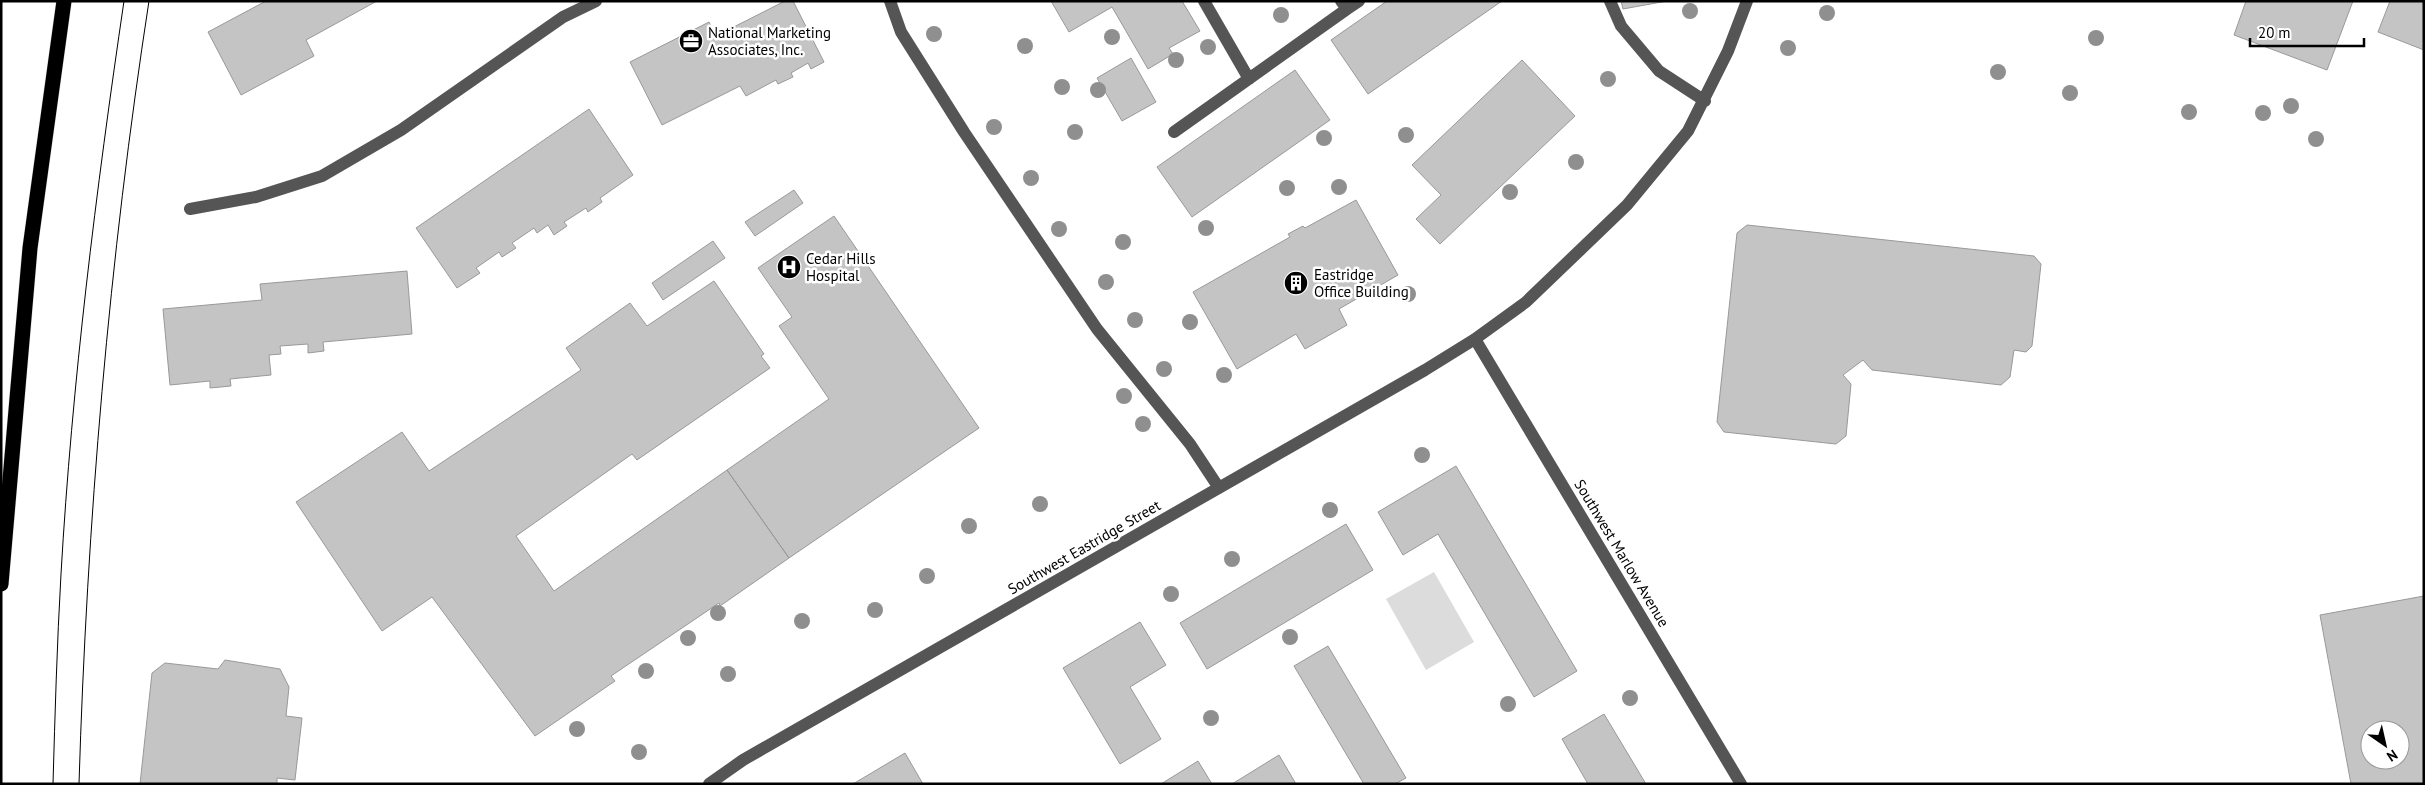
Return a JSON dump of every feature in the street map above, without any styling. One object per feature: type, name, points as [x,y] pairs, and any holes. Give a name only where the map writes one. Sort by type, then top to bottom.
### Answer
[{"type":"highway","points":[[1,584],[30,248],[64,1]]},
{"type":"street","points":[[190,209],[256,197],[322,176],[400,130],[562,17],[596,1]]},
{"type":"street","points":[[890,1],[901,32],[964,132],[1092,321],[1190,444],[1219,488]]},
{"type":"street","points":[[1204,1],[1250,79]]},
{"type":"street","points":[[1174,132],[1250,79],[1344,5],[1359,1]]},
{"type":"street","points":[[1610,1],[1621,26],[1659,71],[1705,101]]},
{"type":"street","name":"Southwest Eastridge Street","points":[[709,784],[743,760],[1476,339],[1526,302],[1626,205],[1688,131],[1705,101],[1728,51],[1747,1]]},
{"type":"street","name":"Southwest Marlow Avenue","points":[[1476,339],[1741,784]]},
{"type":"shaded area","points":[[1434,572],[1474,642],[1426,670],[1386,599]]},
{"type":"building","points":[[266,1],[377,1],[306,40],[314,56],[241,95],[208,32]]},
{"type":"building","points":[[785,1],[793,1],[824,62],[811,69],[808,63],[791,73],[793,77],[778,84],[776,80],[746,96],[740,86],[662,125],[630,62],[709,22],[716,36]]},
{"type":"building","points":[[1051,1],[1182,1],[1200,31],[1169,48],[1173,54],[1148,69],[1112,7],[1069,32]]},
{"type":"building","points":[[1387,1],[1502,1],[1368,94],[1331,40]]},
{"type":"building","points":[[1621,1],[1667,1],[1623,9]]},
{"type":"building","points":[[2246,1],[2353,1],[2327,70],[2234,35]]},
{"type":"building","points":[[2390,1],[2424,1],[2424,50],[2378,32]]},
{"type":"building","points":[[1131,58],[1156,102],[1122,121],[1097,78]]},
{"type":"building","points":[[1522,60],[1575,116],[1440,244],[1416,219],[1441,195],[1412,165]]},
{"type":"building","points":[[1295,70],[1330,120],[1192,217],[1157,167]]},
{"type":"building","points":[[589,109],[633,175],[600,198],[602,202],[588,212],[586,208],[564,222],[567,226],[554,235],[548,225],[537,233],[534,228],[512,243],[516,248],[502,257],[499,252],[476,268],[480,273],[457,288],[416,228]]},
{"type":"building","points":[[794,190],[803,203],[755,236],[745,222]]},
{"type":"building","name":"Eastridge Office Building","points":[[1356,200],[1398,275],[1339,309],[1347,325],[1305,349],[1296,334],[1237,369],[1193,292],[1290,237],[1288,234],[1303,226],[1305,228]]},
{"type":"building","points":[[834,216],[979,428],[789,558],[727,470],[829,399],[779,326],[792,317],[758,268]]},
{"type":"building","points":[[1747,225],[2034,256],[2041,264],[2032,346],[2026,352],[2014,350],[2010,377],[2001,385],[1872,370],[1863,360],[1843,375],[1851,384],[1846,436],[1836,444],[1724,432],[1717,422],[1737,233]]},
{"type":"building","points":[[713,241],[725,258],[663,300],[652,283]]},
{"type":"building","points":[[407,271],[412,334],[323,342],[324,351],[308,353],[308,344],[280,346],[281,354],[269,355],[271,375],[230,379],[231,386],[210,388],[210,381],[170,385],[163,309],[262,300],[260,284]]},
{"type":"building","points":[[714,281],[764,354],[761,356],[770,368],[637,460],[632,454],[516,536],[554,591],[727,470],[789,558],[720,606],[719,603],[611,676],[615,681],[535,736],[432,597],[382,631],[296,502],[402,432],[429,471],[581,370],[566,348],[630,303],[647,326]]},
{"type":"building","points":[[1456,466],[1577,671],[1534,697],[1438,534],[1403,555],[1378,512]]},
{"type":"building","points":[[1346,524],[1373,570],[1207,669],[1180,623]]},
{"type":"building","points":[[2424,596],[2424,784],[2351,784],[2320,615]]},
{"type":"building","points":[[1140,622],[1166,665],[1130,687],[1161,739],[1120,764],[1063,668]]},
{"type":"building","points":[[1328,646],[1406,778],[1395,784],[1364,784],[1294,666]]},
{"type":"building","points":[[225,660],[280,669],[289,687],[286,716],[302,718],[295,780],[277,778],[277,784],[140,784],[152,673],[165,663],[218,669]]},
{"type":"building","points":[[1604,714],[1646,784],[1588,784],[1562,739]]},
{"type":"building","points":[[905,753],[923,784],[853,784]]},
{"type":"building","points":[[1279,755],[1296,784],[1232,784]]},
{"type":"building","points":[[1198,761],[1212,784],[1161,784]]},
{"type":"tram line","points":[[53,784],[60,600],[78,359],[104,144],[124,1]]},
{"type":"tram line","points":[[79,784],[88,588],[102,391],[122,196],[149,1]]},
{"type":"place","name":"National Marketing Associates, Inc.","points":[[691,41]]},
{"type":"place","name":"Cedar Hills Hospital","points":[[789,267]]},
{"type":"place","name":"Eastridge Office Building","points":[[1296,283]]}]
